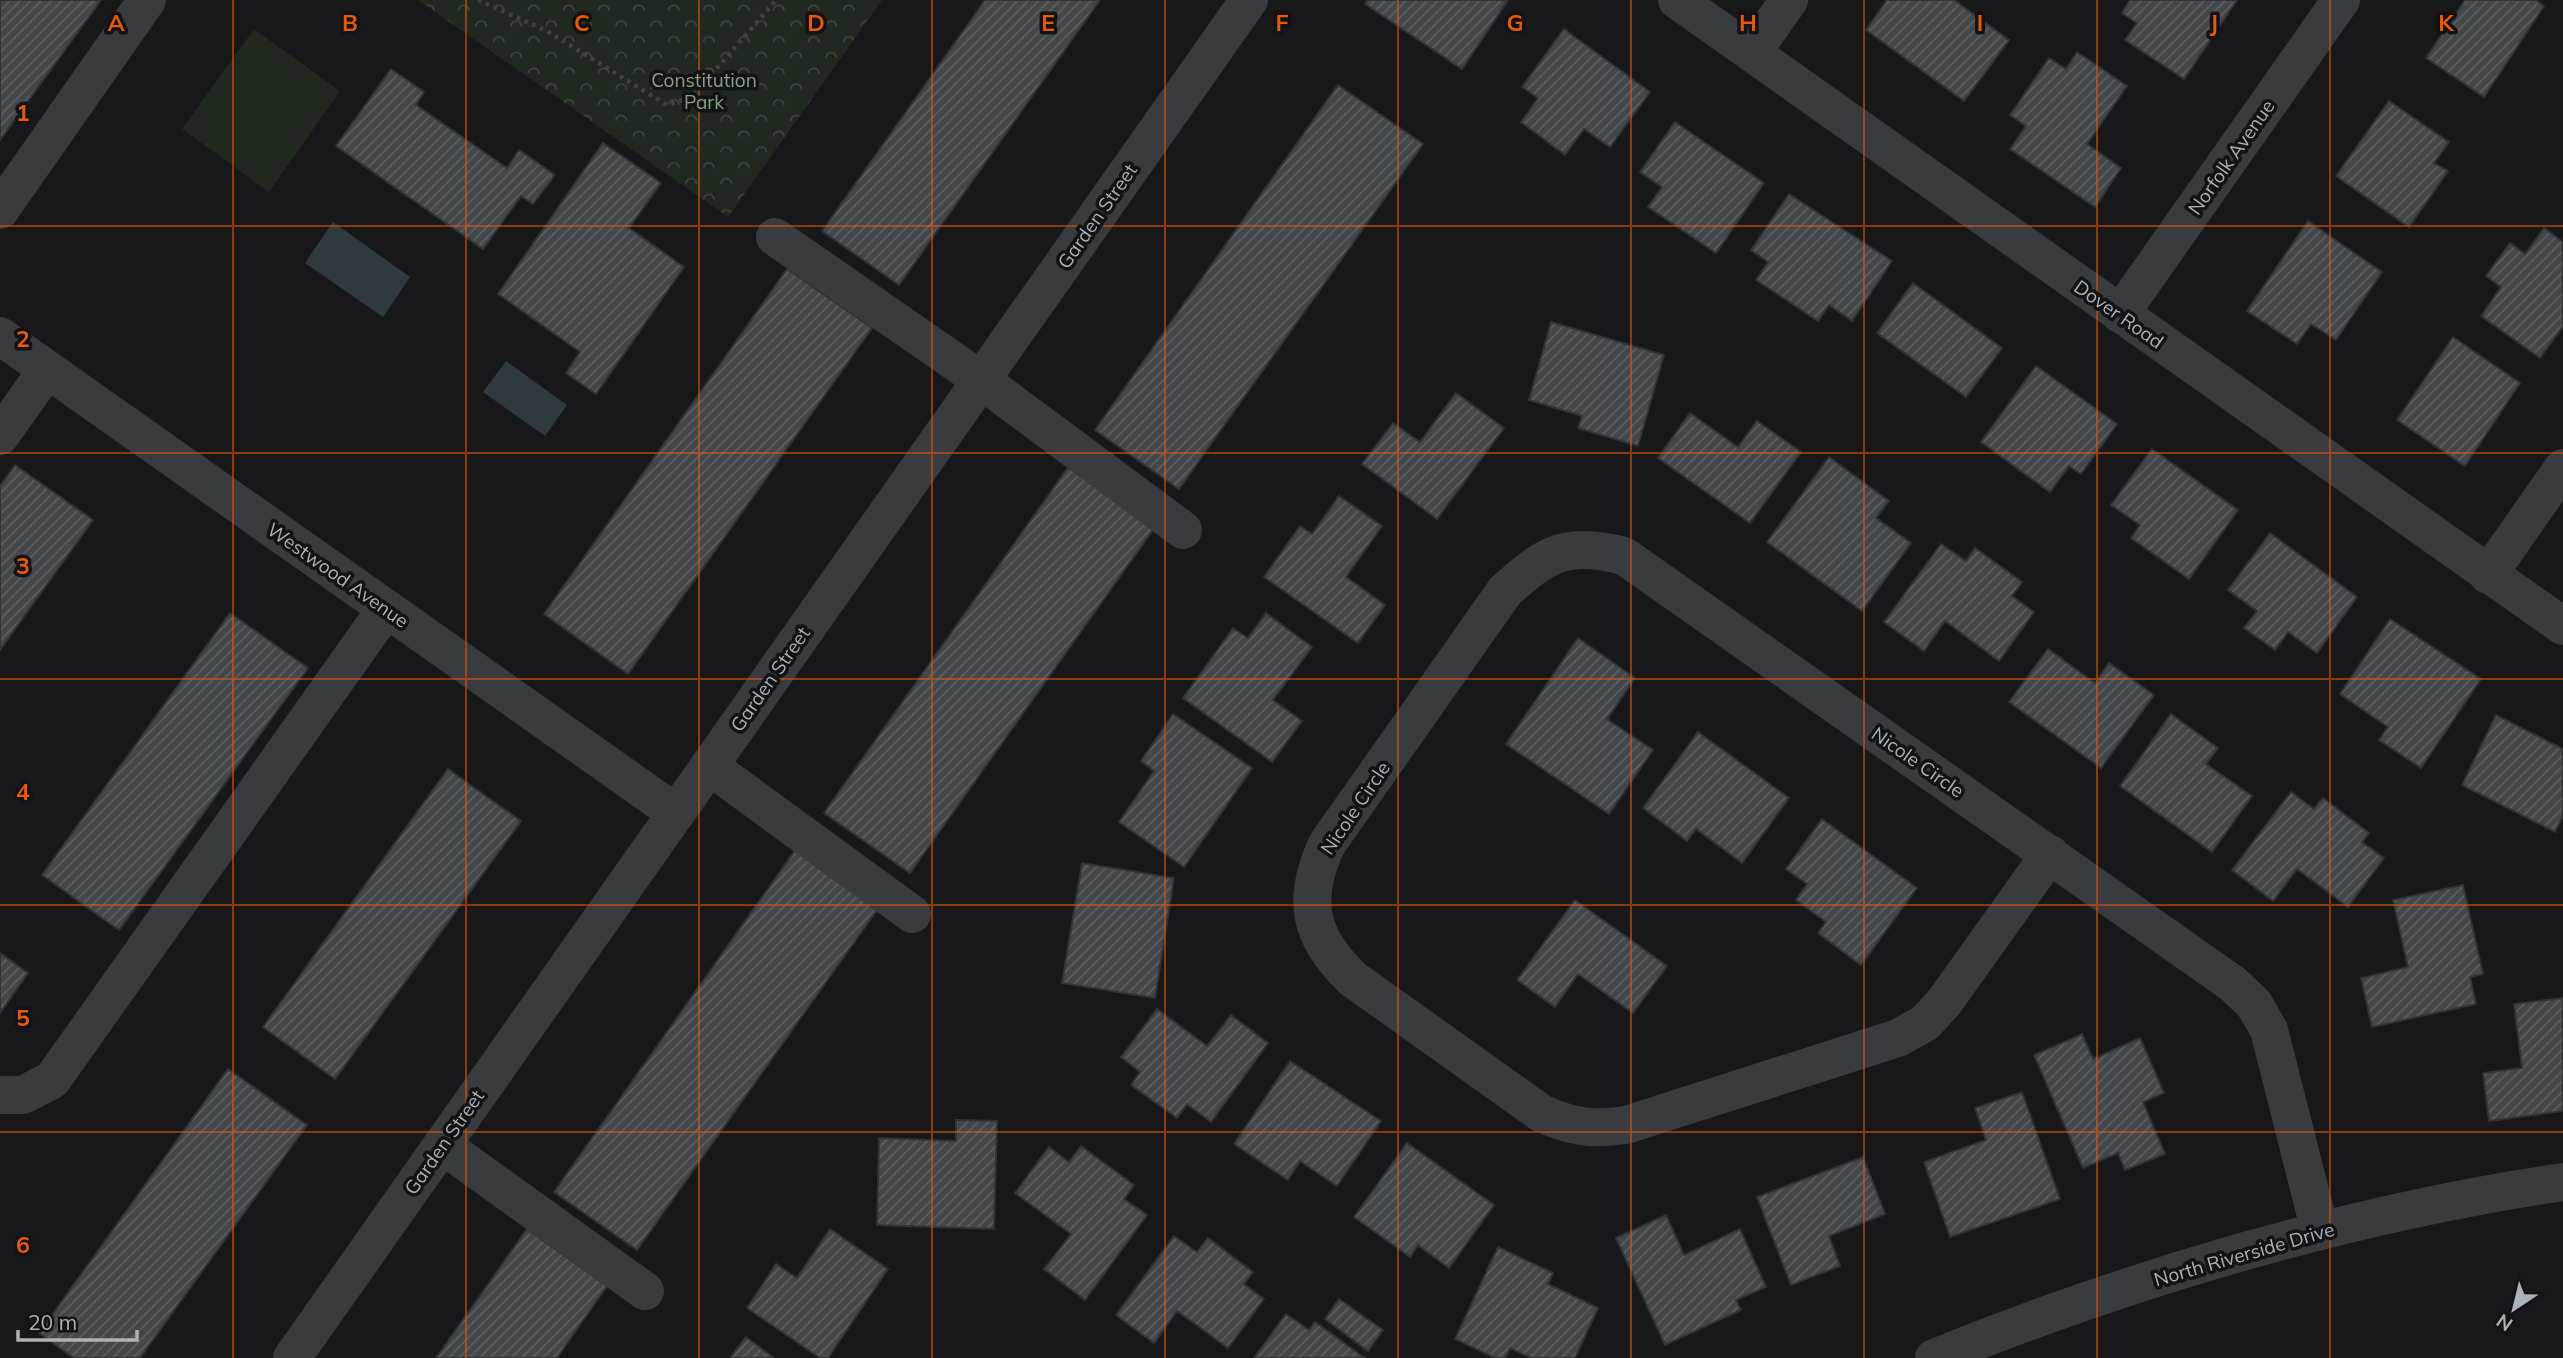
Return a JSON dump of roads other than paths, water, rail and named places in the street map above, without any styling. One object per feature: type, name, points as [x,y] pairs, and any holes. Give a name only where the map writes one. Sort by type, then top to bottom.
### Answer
[{"type":"street","points":[[0,210],[147,0]]},
{"type":"street","name":"Garden Street","points":[[292,1358],[1250,0]]},
{"type":"street","name":"Dover Road","points":[[1677,0],[2563,626]]},
{"type":"street","points":[[1752,53],[1789,0]]},
{"type":"street","name":"Norfolk Avenue","points":[[2120,314],[2341,0]]},
{"type":"street","points":[[775,237],[981,380],[1183,530]]},
{"type":"street","name":"Westwood Avenue","points":[[0,336],[676,813]]},
{"type":"street","points":[[0,436],[47,369]]},
{"type":"street","points":[[2488,575],[2563,468]]},
{"type":"street","name":"Nicole Circle","points":[[2050,854],[1945,1001],[1925,1023],[1898,1038],[1626,1125],[1599,1129],[1568,1126],[1541,1113],[1353,979],[1331,958],[1316,931],[1311,902],[1314,872],[1327,844],[1505,591],[1537,562],[1564,551],[1595,549],[1624,556],[2050,854],[2233,984],[2254,1004],[2269,1030],[2320,1231]]},
{"type":"street","points":[[0,1095],[23,1095],[52,1080],[386,610]]},
{"type":"street","points":[[709,766],[912,914]]},
{"type":"street","points":[[442,1145],[645,1291]]},
{"type":"street","name":"North Riverside Drive","points":[[1934,1358],[2014,1326],[2169,1274],[2320,1231],[2563,1182]]},
{"type":"park label","name":"Constitution Park","points":[[704,91]]}]
